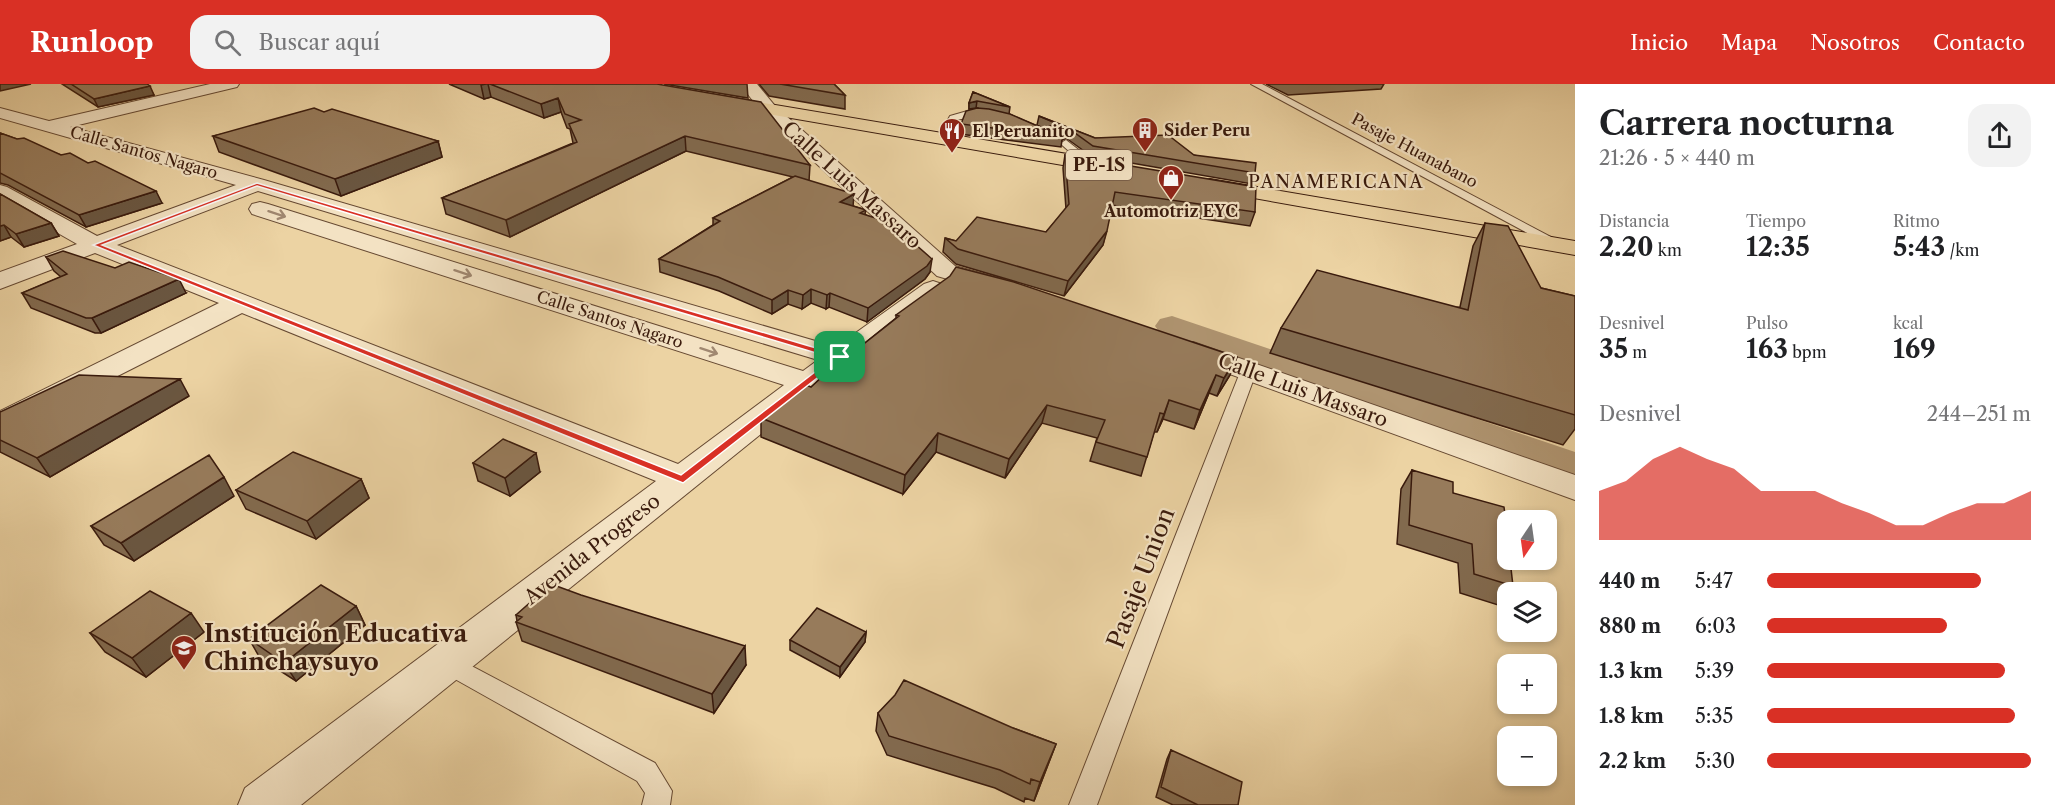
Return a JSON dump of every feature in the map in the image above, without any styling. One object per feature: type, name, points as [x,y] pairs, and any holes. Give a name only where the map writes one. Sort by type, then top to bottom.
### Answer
[{"type":"highway","name":"PE-1S","points":[[702,98],[1125,170]]},
{"type":"highway","points":[[1194,182],[1570,246]]},
{"type":"street","points":[[52,126],[231,84]]},
{"type":"street","name":"Calle Luis Massaro","points":[[748,84],[769,110],[946,271],[1021,291]]},
{"type":"street","name":"Calle Santos Nagaro","points":[[0,113],[257,184],[840,357]]},
{"type":"street","name":"Calle Santos Nagaro","points":[[0,131],[224,197],[807,382]]},
{"type":"street","points":[[0,281],[257,184]]},
{"type":"street","points":[[0,191],[96,245],[683,479]]},
{"type":"street","name":"Avenida Progreso","points":[[263,805],[807,382],[937,285],[946,271]]},
{"type":"street","points":[[0,423],[240,303]]},
{"type":"street","name":"Calle Luis Massaro","points":[[1173,344],[1575,488]]},
{"type":"lane","name":"Pasaje Huanabano","points":[[1255,84],[1570,246]]},
{"type":"lane","points":[[943,138],[953,118],[960,115],[971,113],[1001,116]]},
{"type":"lane","points":[[1066,143],[1090,164]]},
{"type":"lane","name":"Pasaje Union","points":[[1083,805],[1249,370]]},
{"type":"lane","points":[[445,662],[646,771],[659,791],[656,805]]},
{"type":"building","points":[[71,84],[147,84],[150,86],[94,99]]},
{"type":"building","points":[[490,84],[657,84],[761,102],[810,165],[685,136],[506,220],[442,198],[577,142],[569,124],[581,120],[565,114],[558,98],[541,104]]},
{"type":"building","points":[[780,84],[834,84],[845,95]]},
{"type":"building","points":[[973,92],[1010,107],[977,101],[969,103]]},
{"type":"building","points":[[314,108],[324,112],[332,109],[438,141],[335,179],[213,136]]},
{"type":"building","points":[[977,108],[1010,114],[1042,128],[1054,125],[1053,122],[1039,116],[1095,138],[1168,135],[1194,155],[1256,163],[1255,173],[1093,146],[1068,128],[1061,133],[1063,137],[961,124],[966,111]]},
{"type":"building","points":[[0,133],[17,139],[24,138],[61,155],[70,153],[88,163],[95,161],[156,191],[79,215],[0,173]]},
{"type":"building","points":[[1065,155],[1256,187],[1255,212],[1115,192],[1107,231],[1068,281],[958,249],[945,238],[956,241],[977,217],[1046,232],[1069,204]]},
{"type":"building","points":[[795,176],[854,194],[840,202],[866,210],[860,213],[891,223],[932,259],[927,266],[868,308],[830,293],[827,295],[811,289],[803,295],[788,290],[772,300],[718,277],[659,259],[720,221],[713,218]]},
{"type":"building","points":[[0,194],[51,223],[16,234],[4,225],[0,226]]},
{"type":"building","points":[[1485,223],[1508,226],[1541,288],[1575,296],[1575,415],[1281,328],[1317,270],[1468,310]]},
{"type":"building","points":[[63,251],[115,268],[129,262],[179,279],[92,318],[86,318],[22,293],[67,274],[46,257]]},
{"type":"building","points":[[956,267],[1014,282],[1237,357],[1224,378],[1216,375],[1200,410],[1169,400],[1164,414],[1160,413],[1147,457],[1096,442],[1105,420],[1047,405],[1009,459],[938,433],[905,475],[761,418],[804,384],[811,387],[843,357],[846,358],[899,316],[896,315],[950,276]]},
{"type":"building","points":[[79,375],[180,379],[37,458],[0,440],[0,412]]},
{"type":"building","points":[[503,439],[536,453],[505,478],[473,463]]},
{"type":"building","points":[[293,452],[361,479],[307,521],[236,490]]},
{"type":"building","points":[[209,455],[224,477],[121,543],[91,526]]},
{"type":"building","points":[[1412,470],[1453,482],[1453,493],[1504,507],[1504,510],[1497,510],[1497,570],[1511,570],[1513,582],[1500,582],[1474,574],[1472,544],[1409,525]]},
{"type":"building","points":[[551,584],[745,646],[712,694],[516,622],[522,617],[516,615]]},
{"type":"building","points":[[321,585],[356,606],[284,663],[249,639]]},
{"type":"building","points":[[150,591],[191,613],[132,658],[90,633]]},
{"type":"building","points":[[817,608],[866,632],[840,667],[790,640]]},
{"type":"building","points":[[904,680],[1013,728],[1056,744],[1040,782],[1031,779],[1030,784],[1000,770],[889,736],[878,713],[895,695]]},
{"type":"building","points":[[1171,750],[1242,782],[1238,805],[1198,805],[1161,787]]},
{"type":"waterway","points":[[1172,326],[1575,467]]},
{"type":"place","name":"Sider Peru","points":[[1145,153]]},
{"type":"place","name":"El Peruanito","points":[[952,154]]},
{"type":"place","name":"Automotriz EYC","points":[[1171,201]]},
{"type":"place","name":"Institución Educativa Chinchaysuyo","points":[[184,671]]},
{"type":"district","name":"PANAMERICANA","points":[[1336,182]]},
{"type":"route","points":[[257,184],[840,357],[683,479],[96,245],[257,184]]}]
